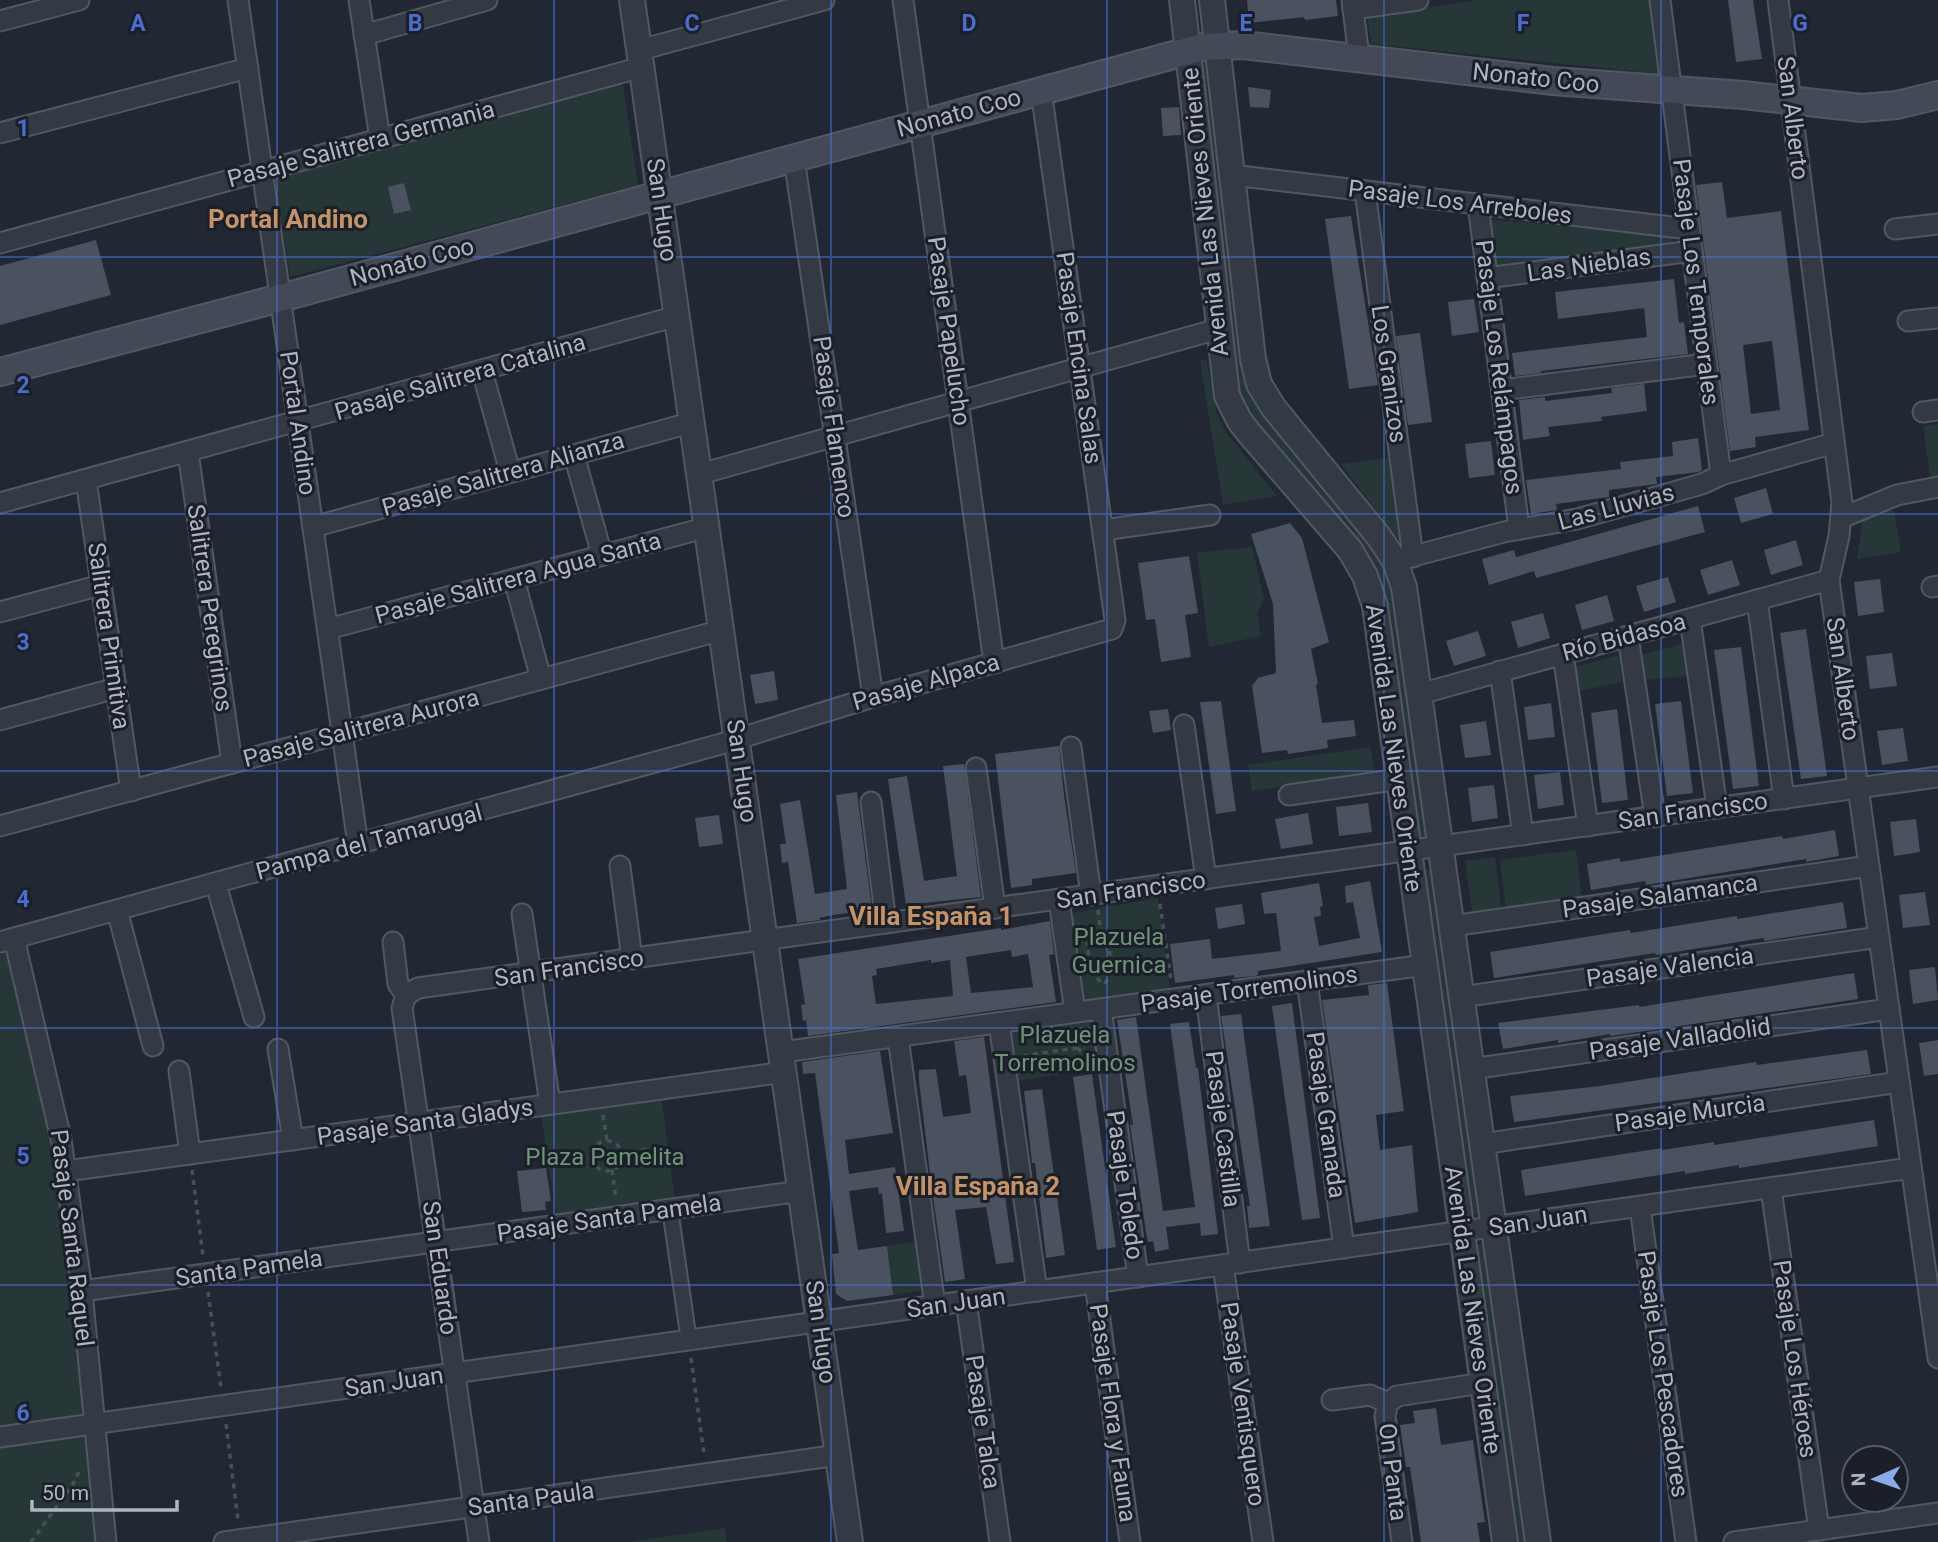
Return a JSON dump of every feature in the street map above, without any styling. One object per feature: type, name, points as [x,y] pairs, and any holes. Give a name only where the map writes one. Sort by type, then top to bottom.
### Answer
[{"type":"main road","name":"Nonato Coo","points":[[0,372],[1188,50],[1217,45],[1242,45],[1359,57],[1553,81],[1790,99],[1846,106],[1879,107],[1938,95]]},
{"type":"street","points":[[0,22],[79,0]]},
{"type":"street","name":"Portal Andino","points":[[238,0],[358,845]]},
{"type":"street","points":[[359,0],[380,139]]},
{"type":"street","points":[[364,35],[487,0]]},
{"type":"street","name":"San Hugo","points":[[632,0],[850,1542]]},
{"type":"street","name":"Pasaje Salitrera Germania","points":[[0,243],[380,139],[824,0]]},
{"type":"street","name":"Pasaje Papelucho","points":[[903,0],[994,663]]},
{"type":"street","name":"Avenida Las Nieves Oriente","points":[[1182,0],[1218,329],[1225,385],[1231,407],[1239,420],[1350,550],[1365,576],[1377,620],[1505,1542]]},
{"type":"street","name":"Avenida Las Nieves Oriente","points":[[1212,0],[1253,359],[1259,383],[1273,407],[1379,537],[1404,559],[1407,600],[1461,997],[1538,1542]]},
{"type":"street","points":[[1359,57],[1353,5],[1418,0]]},
{"type":"street","name":"Pasaje Los Temporales","points":[[1660,0],[1721,475]]},
{"type":"street","name":"San Alberto","points":[[1778,0],[1835,443],[1841,518],[1829,580],[1938,1358]]},
{"type":"street","points":[[0,133],[248,68]]},
{"type":"street","name":"Pasaje Encina Salas","points":[[1041,90],[1103,530],[1114,627]]},
{"type":"street","name":"Pasaje Flamenco","points":[[794,158],[873,697]]},
{"type":"street","name":"Pasaje Los Arreboles","points":[[1232,175],[1689,229]]},
{"type":"street","name":"Los Granizos","points":[[1365,191],[1404,559]]},
{"type":"street","name":"Pasaje Los Relámpagos","points":[[1478,204],[1520,529]]},
{"type":"street","points":[[1895,229],[1938,224]]},
{"type":"street","name":"Las Nieblas","points":[[1487,278],[1692,251]]},
{"type":"street","name":"Pasaje Salitrera Catalina","points":[[0,503],[677,316]]},
{"type":"street","points":[[1909,321],[1938,318]]},
{"type":"street","points":[[700,474],[1218,329]]},
{"type":"street","points":[[1502,390],[1706,364]]},
{"type":"street","points":[[482,371],[510,472]]},
{"type":"street","name":"Pasaje Salitrera Alianza","points":[[313,527],[693,422]]},
{"type":"street","name":"Las Lluvias","points":[[1404,559],[1520,529],[1577,519],[1835,443]]},
{"type":"street","name":"Salitrera Peregrinos","points":[[188,452],[232,763]]},
{"type":"street","points":[[574,455],[602,555]]},
{"type":"street","name":"Salitrera Primitiva","points":[[86,480],[131,791]]},
{"type":"street","points":[[1841,518],[1897,495],[1938,487]]},
{"type":"street","points":[[1103,530],[1210,514]]},
{"type":"street","name":"Pasaje Salitrera Agua Santa","points":[[328,629],[708,527]]},
{"type":"street","points":[[514,579],[541,679]]},
{"type":"street","name":"Río Bidasoa","points":[[1420,694],[1829,580]]},
{"type":"street","points":[[0,612],[101,585]]},
{"type":"street","points":[[1757,600],[1784,799]]},
{"type":"street","points":[[1690,619],[1717,808]]},
{"type":"street","name":"Pasaje Alpaca","points":[[738,739],[1114,627]]},
{"type":"street","name":"Pasaje Salitrera Aurora","points":[[0,826],[722,629]]},
{"type":"street","points":[[1628,636],[1655,817]]},
{"type":"street","points":[[1563,654],[1588,826]]},
{"type":"street","points":[[1500,671],[1523,835]]},
{"type":"street","points":[[0,720],[116,688]]},
{"type":"street","points":[[1184,725],[1206,879]]},
{"type":"street","name":"Pampa del Tamarugal","points":[[7,940],[738,739]]},
{"type":"street","points":[[1071,747],[1091,895]]},
{"type":"street","points":[[976,768],[995,908]]},
{"type":"street","name":"San Francisco","points":[[405,995],[414,989],[1938,777]]},
{"type":"street","points":[[1289,795],[1400,779]]},
{"type":"street","points":[[871,802],[886,923]]},
{"type":"street","points":[[620,866],[632,959]]},
{"type":"street","name":"Pasaje Salamanca","points":[[1452,926],[1869,866]]},
{"type":"street","points":[[216,884],[254,1017]]},
{"type":"street","points":[[1059,900],[1075,1012]]},
{"type":"street","points":[[117,910],[153,1046]]},
{"type":"street","points":[[522,914],[550,1104]]},
{"type":"street","name":"Pasaje Valencia","points":[[1461,997],[1879,937]]},
{"type":"street","name":"Pasaje Santa Raquel","points":[[7,940],[54,1104],[66,1171],[82,1291],[106,1542]]},
{"type":"street","name":"San Eduardo","points":[[393,942],[398,984],[405,995],[402,1008],[479,1542]]},
{"type":"street","name":"Pasaje Torremolinos","points":[[783,1062],[898,1037],[1425,965]]},
{"type":"street","name":"Pasaje Granada","points":[[1307,981],[1344,1248]]},
{"type":"street","name":"Pasaje Castilla","points":[[1206,995],[1232,1264]]},
{"type":"street","name":"Pasaje Toledo","points":[[1101,1009],[1138,1277]]},
{"type":"street","name":"Pasaje Valladolid","points":[[1471,1069],[1889,1009]]},
{"type":"street","points":[[999,1023],[1037,1292]]},
{"type":"street","points":[[898,1037],[935,1306]]},
{"type":"street","points":[[278,1049],[293,1140]]},
{"type":"street","name":"Pasaje Santa Gladys","points":[[66,1171],[601,1097],[783,1062]]},
{"type":"street","points":[[179,1071],[190,1154]]},
{"type":"street","name":"Pasaje Murcia","points":[[1482,1144],[1899,1082]]},
{"type":"street","name":"San Juan","points":[[0,1437],[1912,1168]]},
{"type":"street","name":"Pasaje Los Héroes","points":[[1771,1188],[1819,1530]]},
{"type":"street","name":"Pasaje Santa Pamela","points":[[416,1244],[801,1191]]},
{"type":"street","name":"Pasaje Los Pescadores","points":[[1640,1207],[1686,1542]]},
{"type":"street","points":[[670,1209],[689,1341]]},
{"type":"street","name":"Santa Pamela","points":[[82,1291],[416,1244]]},
{"type":"street","name":"Pasaje Ventisquero","points":[[1232,1264],[1263,1542]]},
{"type":"street","name":"Pasaje Flora y Fauna","points":[[1095,1283],[1130,1542]]},
{"type":"street","name":"Pasaje Talca","points":[[967,1301],[1000,1542]]},
{"type":"street","name":"On Panta","points":[[1402,1542],[1385,1416],[1388,1403],[1397,1396],[1483,1384]]},
{"type":"street","name":"On Panta","points":[[1332,1400],[1370,1395],[1388,1403]]},
{"type":"street","name":"Santa Paula","points":[[232,1541],[838,1455]]},
{"type":"street","points":[[1734,1542],[1938,1513]]},
{"type":"path","points":[[1157,886],[1174,999]]},
{"type":"path","points":[[1101,934],[1108,940],[1112,970],[1105,984],[1091,972],[1087,944],[1101,934]]},
{"type":"path","points":[[1004,1058],[1077,1048],[1101,1009]]},
{"type":"path","points":[[601,1097],[607,1141]]},
{"type":"path","points":[[607,1141],[619,1146],[622,1153],[620,1164],[612,1170],[598,1168],[593,1158],[596,1145],[607,1141]]},
{"type":"path","points":[[622,1153],[661,1147]]},
{"type":"path","points":[[559,1163],[593,1158]]},
{"type":"path","points":[[612,1170],[618,1216]]},
{"type":"path","points":[[689,1341],[706,1474]]},
{"type":"path","points":[[226,1430],[232,1541]]},
{"type":"path","points":[[31,1542],[73,1484],[82,1465]]},
{"type":"green space","points":[[1478,0],[1653,0],[1662,74],[1371,44],[1367,16]]},
{"type":"green space","points":[[1210,63],[1246,381],[1252,399],[1387,563],[1429,835],[1418,837],[1381,598],[1237,400],[1200,64]]},
{"type":"green space","points":[[622,79],[638,185],[290,277],[275,177]]},
{"type":"green space","points":[[1490,220],[1672,234],[1673,248],[1497,271]]},
{"type":"green space","points":[[1206,359],[1217,414],[1226,432],[1277,496],[1223,505],[1200,361]]},
{"type":"green space","points":[[1938,424],[1938,476],[1930,477],[1923,426]]},
{"type":"green space","points":[[1394,457],[1406,550],[1341,464]]},
{"type":"green space","points":[[1894,510],[1901,552],[1857,559],[1863,516]]},
{"type":"green space","points":[[1252,547],[1264,599],[1257,613],[1261,636],[1209,647],[1197,553]]},
{"type":"green space","points":[[1686,643],[1689,676],[1642,680],[1638,656]]},
{"type":"green space","points":[[1619,655],[1622,682],[1575,692],[1571,668]]},
{"type":"green space","points":[[1371,747],[1375,780],[1305,783],[1252,791],[1248,765]]},
{"type":"green space","points":[[1576,850],[1582,901],[1506,911],[1500,860]]},
{"type":"green space","points":[[1495,857],[1502,913],[1473,917],[1465,861]]},
{"type":"green space","points":[[1434,868],[1483,1213],[1470,1216],[1422,871]]},
{"type":"green space","name":"Plazuela Guernica","points":[[1158,898],[1170,991],[1089,1003],[1080,1000],[1067,914]]},
{"type":"green space","points":[[9,948],[44,1108],[71,1290],[100,1542],[0,1542],[0,950]]},
{"type":"green space","name":"Plazuela Torremolinos","points":[[1095,1020],[1101,1068],[1017,1081],[1010,1033]]},
{"type":"green space","name":"Plaza Pamelita","points":[[661,1094],[675,1201],[557,1219],[541,1114]]},
{"type":"green space","points":[[919,1241],[926,1290],[893,1295],[887,1246]]},
{"type":"green space","points":[[1487,1243],[1530,1542],[1518,1542],[1475,1245]]},
{"type":"green space","points":[[725,1528],[727,1542],[628,1542]]},
{"type":"building","points":[[1247,0],[1336,0],[1338,16],[1249,23]]},
{"type":"building","points":[[1728,0],[1753,0],[1762,59],[1736,62]]},
{"type":"building","points":[[1248,87],[1271,90],[1269,108],[1250,107]]},
{"type":"building","points":[[1179,107],[1181,135],[1163,136],[1161,108]]},
{"type":"building","points":[[1722,182],[1727,218],[1781,211],[1809,430],[1755,437],[1756,447],[1730,451],[1696,185]],"holes":[[[1772,341],[1780,410],[1751,414],[1743,345]]]},
{"type":"building","points":[[404,183],[411,210],[394,214],[388,187]]},
{"type":"building","points":[[1351,216],[1378,385],[1349,389],[1325,219]]},
{"type":"building","points":[[96,240],[111,295],[0,325],[0,266]]},
{"type":"building","points":[[1674,279],[1679,323],[1684,322],[1688,354],[1515,376],[1512,353],[1647,337],[1644,308],[1558,319],[1555,292]]},
{"type":"building","points":[[1474,299],[1479,332],[1452,336],[1448,302]]},
{"type":"building","points":[[1420,333],[1432,422],[1408,425],[1396,336]]},
{"type":"building","points":[[1644,384],[1647,411],[1601,417],[1602,421],[1548,427],[1550,436],[1523,440],[1519,400],[1545,397],[1545,401],[1612,393],[1611,388]]},
{"type":"building","points":[[1698,438],[1702,470],[1699,472],[1656,477],[1657,484],[1609,490],[1609,497],[1556,504],[1557,510],[1531,514],[1526,480],[1621,469],[1620,462],[1673,456],[1672,442]]},
{"type":"building","points":[[1491,441],[1495,475],[1469,478],[1465,444]]},
{"type":"building","points":[[1766,488],[1773,514],[1741,523],[1734,498]]},
{"type":"building","points":[[1698,506],[1705,532],[1536,578],[1534,571],[1489,585],[1482,559],[1514,550],[1516,557]]},
{"type":"building","points":[[1290,523],[1302,538],[1329,642],[1311,649],[1322,723],[1354,720],[1356,736],[1327,740],[1328,748],[1288,754],[1287,750],[1262,753],[1252,686],[1258,678],[1276,673],[1273,604],[1251,534]]},
{"type":"building","points":[[1796,540],[1803,565],[1771,575],[1764,550]]},
{"type":"building","points":[[1189,556],[1198,613],[1185,615],[1191,657],[1161,662],[1155,619],[1146,620],[1138,563]]},
{"type":"building","points":[[1732,560],[1740,585],[1708,595],[1700,570]]},
{"type":"building","points":[[1668,577],[1676,602],[1644,612],[1636,586]]},
{"type":"building","points":[[1880,579],[1884,612],[1858,616],[1854,582]]},
{"type":"building","points":[[1607,595],[1614,621],[1582,630],[1575,605]]},
{"type":"building","points":[[1543,613],[1550,638],[1518,648],[1511,622]]},
{"type":"building","points":[[1806,629],[1827,776],[1801,779],[1780,633]]},
{"type":"building","points":[[1478,631],[1486,656],[1454,666],[1446,641]]},
{"type":"building","points":[[1741,647],[1759,786],[1733,789],[1714,650]]},
{"type":"building","points":[[1892,653],[1897,686],[1870,689],[1866,656]]},
{"type":"building","points":[[774,671],[778,700],[755,704],[750,675]]},
{"type":"building","points":[[1221,701],[1236,811],[1216,814],[1200,702]]},
{"type":"building","points":[[1681,701],[1693,793],[1667,796],[1655,704]]},
{"type":"building","points":[[1551,703],[1555,737],[1528,740],[1524,707]]},
{"type":"building","points":[[1168,709],[1171,730],[1153,733],[1149,711]]},
{"type":"building","points":[[1617,709],[1628,800],[1602,803],[1591,713]]},
{"type":"building","points":[[1486,721],[1491,755],[1465,758],[1460,725]]},
{"type":"building","points":[[1903,728],[1908,761],[1882,765],[1877,731]]},
{"type":"building","points":[[1059,746],[1076,873],[1032,879],[1032,885],[1011,888],[995,754]]},
{"type":"building","points":[[964,764],[981,897],[906,905],[888,779],[907,776],[924,881],[957,876],[943,766]]},
{"type":"building","points":[[1560,772],[1564,805],[1538,809],[1534,775]]},
{"type":"building","points":[[1494,785],[1498,818],[1472,822],[1468,788]]},
{"type":"building","points":[[857,792],[872,910],[797,923],[788,862],[782,863],[780,844],[786,844],[780,804],[800,800],[815,894],[847,889],[836,795]]},
{"type":"building","points":[[1368,803],[1372,832],[1339,836],[1336,807]]},
{"type":"building","points":[[1308,813],[1313,844],[1281,849],[1275,819]]},
{"type":"building","points":[[719,815],[723,844],[699,847],[695,818]]},
{"type":"building","points":[[1916,819],[1920,852],[1894,856],[1890,822]]},
{"type":"building","points":[[1835,830],[1839,856],[1646,885],[1645,881],[1591,890],[1587,864],[1620,858],[1620,862]]},
{"type":"building","points":[[1370,881],[1382,952],[1258,971],[1256,976],[1234,978],[1234,975],[1175,983],[1170,944],[1210,939],[1212,959],[1281,951],[1276,913],[1264,914],[1261,893],[1319,883],[1323,906],[1320,907],[1321,916],[1314,917],[1319,946],[1360,938],[1353,902],[1346,903],[1345,886]]},
{"type":"building","points":[[1925,892],[1930,925],[1903,928],[1899,895]]},
{"type":"building","points":[[1843,902],[1847,928],[1764,941],[1764,938],[1656,955],[1655,953],[1494,978],[1490,952],[1630,930],[1631,933]]},
{"type":"building","points":[[1242,904],[1245,924],[1218,929],[1215,908]]},
{"type":"building","points":[[1050,921],[1054,954],[1049,955],[1056,1002],[808,1036],[806,1020],[803,1021],[801,1005],[805,1004],[798,959]],"holes":[[[1011,950],[1012,957],[1028,954],[1033,987],[971,993],[966,957]],[[931,960],[931,963],[950,960],[953,996],[876,1004],[872,976],[877,975],[876,969]]]},
{"type":"building","points":[[1935,967],[1938,1000],[1913,1004],[1909,970]]},
{"type":"building","points":[[1854,973],[1858,999],[1667,1028],[1503,1049],[1498,1023],[1639,1007]]},
{"type":"building","points":[[1387,983],[1404,1111],[1376,1115],[1380,1150],[1412,1145],[1418,1212],[1355,1223],[1322,1000],[1369,995],[1368,985]]},
{"type":"building","points":[[1292,1003],[1320,1218],[1302,1220],[1272,1006]]},
{"type":"building","points":[[1241,1014],[1270,1226],[1249,1228],[1247,1206],[1250,1206],[1221,1016]]},
{"type":"building","points":[[1136,1017],[1163,1211],[1195,1207],[1170,1024],[1189,1022],[1198,1068],[1218,1234],[1201,1236],[1200,1223],[1166,1227],[1169,1249],[1155,1252],[1153,1241],[1148,1242],[1146,1232],[1117,1020]]},
{"type":"building","points":[[984,1037],[1014,1262],[996,1264],[986,1207],[955,1210],[965,1279],[945,1282],[919,1070],[936,1069],[943,1117],[971,1113],[966,1075],[959,1076],[954,1041]]},
{"type":"building","points":[[1938,1040],[1938,1074],[1924,1076],[1919,1043]]},
{"type":"building","points":[[1867,1050],[1871,1074],[1514,1122],[1510,1096],[1600,1086],[1756,1062],[1757,1065]]},
{"type":"building","points":[[880,1051],[893,1133],[845,1140],[849,1174],[895,1167],[904,1231],[886,1233],[882,1193],[879,1194],[878,1187],[849,1191],[858,1250],[887,1246],[893,1295],[847,1301],[836,1294],[832,1254],[839,1253],[815,1073],[803,1074],[802,1062]]},
{"type":"building","points":[[1092,1074],[1116,1247],[1097,1250],[1073,1077]]},
{"type":"building","points":[[1042,1089],[1065,1255],[1046,1258],[1024,1091]]},
{"type":"building","points":[[1874,1120],[1878,1146],[1739,1168],[1739,1165],[1685,1174],[1685,1171],[1525,1196],[1521,1170],[1662,1148],[1714,1142],[1714,1145]]},
{"type":"building","points":[[546,1168],[551,1201],[545,1202],[546,1210],[522,1212],[517,1171]]},
{"type":"building","points":[[1436,1408],[1441,1445],[1473,1440],[1485,1522],[1477,1523],[1480,1542],[1421,1542],[1410,1467],[1406,1467],[1400,1425],[1415,1423],[1413,1411]]},
{"type":"district","name":"Portal Andino","points":[[288,219]]},
{"type":"district","name":"Villa España 1","points":[[931,916]]},
{"type":"district","name":"Villa España 2","points":[[978,1186]]}]
